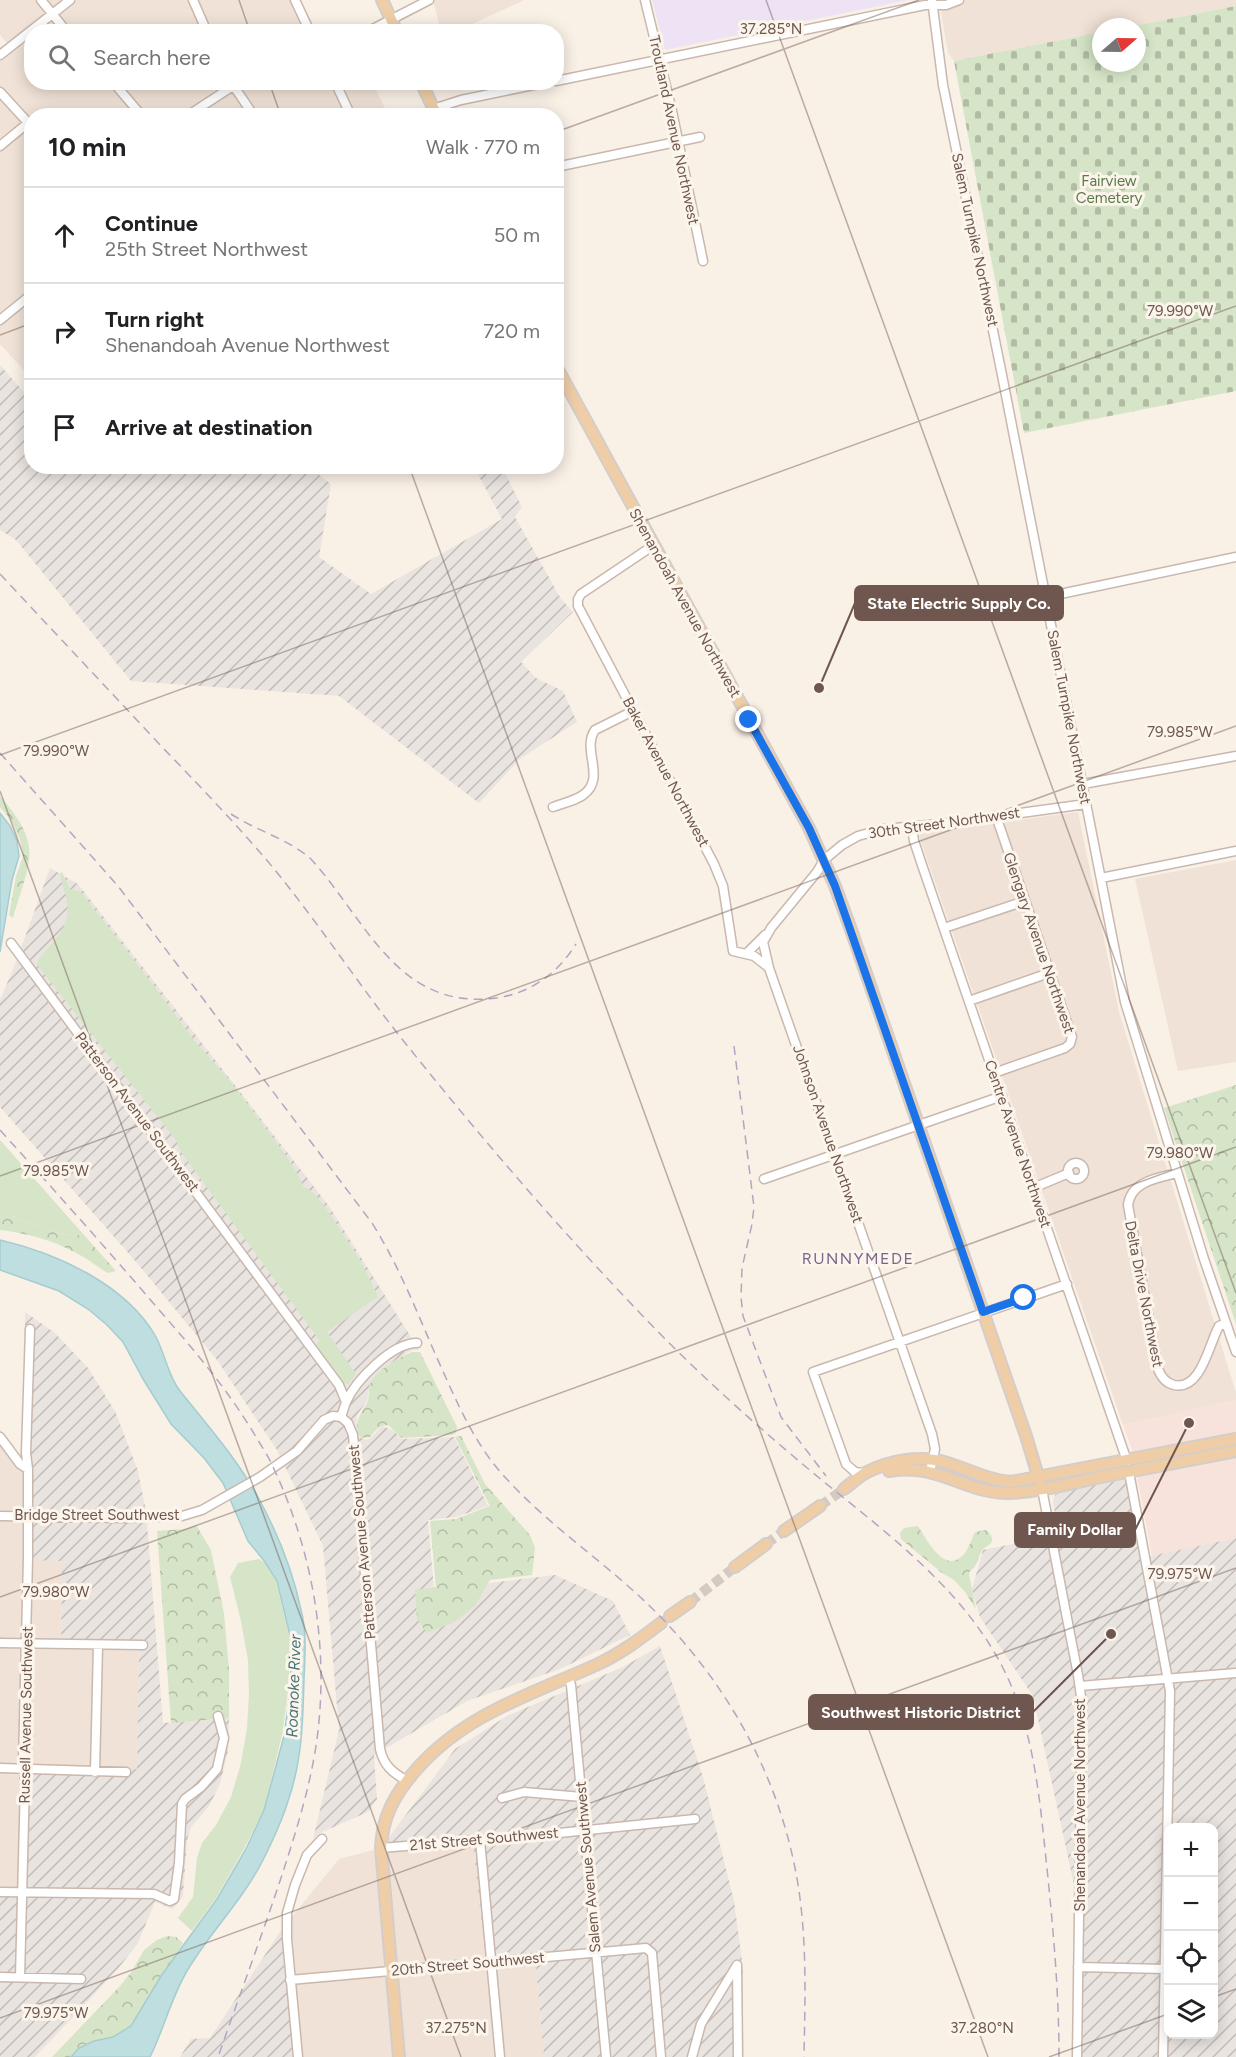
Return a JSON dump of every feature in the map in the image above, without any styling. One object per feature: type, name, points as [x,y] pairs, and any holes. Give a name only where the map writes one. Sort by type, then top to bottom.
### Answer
[{"type":"main road","points":[[382,0],[393,24]]},
{"type":"main road","points":[[425,90],[433,108]]},
{"type":"main road","name":"Shenandoah Avenue Northwest","points":[[564,381],[824,860],[850,927],[1042,1489]]},
{"type":"main road","points":[[1236,1439],[1128,1466],[1042,1489],[1026,1492],[997,1492],[983,1489],[932,1465],[887,1471],[844,1489],[864,1473],[893,1463],[956,1466],[978,1476],[1000,1481],[1021,1481],[1040,1478],[1128,1466],[1236,1451]]},
{"type":"main road","points":[[784,1532],[820,1506]]},
{"type":"main road","points":[[735,1567],[766,1544]]},
{"type":"main road","points":[[399,2057],[381,1848],[382,1817],[407,1781],[432,1753],[465,1726],[488,1713],[621,1652],[690,1602]]},
{"type":"street","points":[[40,0],[60,24]]},
{"type":"street","points":[[39,24],[70,0]]},
{"type":"street","points":[[194,0],[204,24]]},
{"type":"street","points":[[295,0],[306,24]]},
{"type":"street","points":[[382,24],[429,0]]},
{"type":"street","name":"Troutland Avenue Northwest","points":[[645,0],[660,59],[703,261]]},
{"type":"street","points":[[564,79],[932,2],[946,5],[959,0]]},
{"type":"street","name":"Salem Turnpike Northwest","points":[[932,2],[943,86],[1125,1002],[1177,1173],[1236,1352]]},
{"type":"street","points":[[0,55],[24,36]]},
{"type":"street","points":[[120,90],[135,108]]},
{"type":"street","points":[[198,108],[224,90]]},
{"type":"street","points":[[236,90],[248,108]]},
{"type":"street","points":[[339,90],[347,108]]},
{"type":"street","points":[[444,108],[461,100],[509,90]]},
{"type":"street","points":[[0,92],[24,118]]},
{"type":"street","points":[[0,146],[24,129]]},
{"type":"street","points":[[564,165],[700,137]]},
{"type":"street","points":[[0,320],[24,300]]},
{"type":"street","name":"Baker Avenue Northwest","points":[[654,545],[581,594],[578,606],[714,864],[723,886],[734,951],[747,953]]},
{"type":"street","points":[[1046,597],[1236,557]]},
{"type":"street","points":[[553,807],[577,799],[591,788],[594,773],[590,744],[596,730],[633,711]]},
{"type":"street","points":[[1083,784],[1236,756]]},
{"type":"street","name":"30th Street Northwest","points":[[747,953],[771,928],[817,872],[824,860],[842,845],[858,836],[883,829],[1086,804]]},
{"type":"street","name":"Glengary Avenue Northwest","points":[[994,1073],[1067,1047],[1072,1037],[996,816]]},
{"type":"street","name":"Centre Avenue Northwest","points":[[912,827],[914,841],[1128,1466],[1169,1678],[1166,1931]]},
{"type":"street","points":[[1101,878],[1236,851]]},
{"type":"street","points":[[944,928],[1025,901]]},
{"type":"street","name":"30th Street Northwest","points":[[769,968],[763,946],[771,928]]},
{"type":"street","name":"Patterson Avenue Southwest","points":[[11,943],[305,1338],[339,1385],[346,1402]]},
{"type":"street","points":[[747,953],[769,968]]},
{"type":"street","name":"Johnson Avenue Northwest","points":[[769,968],[932,1434],[935,1449],[932,1465]]},
{"type":"street","points":[[969,1001],[1049,973]]},
{"type":"street","points":[[764,1179],[1002,1096]]},
{"type":"street","points":[[1033,1188],[1069,1173]]},
{"type":"street","name":"Delta Drive Northwest","points":[[1177,1173],[1142,1184],[1133,1191],[1128,1205],[1158,1369],[1163,1378],[1168,1383],[1180,1386],[1194,1380],[1200,1372],[1219,1326],[1226,1323]]},
{"type":"street","points":[[864,1473],[855,1472],[846,1464],[813,1372],[1067,1284]]},
{"type":"street","name":"Russell Avenue Southwest","points":[[20,1977],[25,1781],[28,1516],[26,1453],[30,1329]]},
{"type":"street","points":[[341,1417],[357,1382],[374,1365],[407,1344],[417,1343]]},
{"type":"street","name":"Bridge Street Southwest","points":[[0,1516],[169,1518],[198,1511],[260,1477],[297,1451],[324,1420],[333,1416],[341,1417]]},
{"type":"street","name":"Patterson Avenue Southwest","points":[[341,1417],[348,1423],[353,1435],[380,1749],[383,1761],[389,1770],[407,1781]]},
{"type":"street","points":[[0,1437],[20,1464],[28,1469]]},
{"type":"street","name":"Shenandoah Avenue Northwest","points":[[1042,1489],[1080,1686],[1082,1727],[1077,2057]]},
{"type":"street","points":[[0,1643],[143,1646]]},
{"type":"street","points":[[95,1772],[98,1645]]},
{"type":"street","points":[[1080,1686],[1236,1673]]},
{"type":"street","name":"Salem Avenue Southwest","points":[[568,1677],[571,1685],[606,2057]]},
{"type":"street","points":[[0,1892],[154,1894],[170,1900],[174,1899],[179,1863],[182,1804],[217,1769],[224,1738],[218,1716]]},
{"type":"street","points":[[0,1768],[24,1768],[33,1771],[126,1772]]},
{"type":"street","points":[[502,1798],[524,1792],[582,1797]]},
{"type":"street","name":"21st Street Southwest","points":[[381,1848],[695,1819]]},
{"type":"street","points":[[298,2057],[286,1926],[289,1903],[307,1855],[322,1839]]},
{"type":"street","points":[[480,1840],[500,2057]]},
{"type":"street","name":"20th Street Southwest","points":[[290,1980],[646,1948],[652,1953],[661,2057]]},
{"type":"street","points":[[693,2057],[701,2024],[737,1965],[738,2057]]},
{"type":"street","points":[[1078,1967],[1164,1969]]},
{"type":"street","points":[[0,1977],[81,1979]]},
{"type":"street","name":"Centre Avenue Northwest","points":[[1163,2057],[1165,1985]]},
{"type":"shaded area","points":[[0,0],[301,0],[313,24],[24,24],[24,90],[376,90],[385,108],[24,108],[24,370],[0,344],[0,48],[7,43],[0,35]]},
{"type":"shaded area","points":[[433,0],[524,0],[472,24],[439,24]]},
{"type":"shaded area","points":[[652,0],[908,0],[665,50]]},
{"type":"shaded area","points":[[939,0],[1236,0],[1236,6],[1146,24],[1146,18],[1092,18],[1092,34],[954,61],[948,53]]},
{"type":"shaded area","points":[[0,365],[24,392],[24,474],[318,474],[331,484],[319,557],[371,594],[502,519],[478,474],[506,474],[522,507],[515,517],[561,599],[573,612],[521,662],[536,678],[563,691],[577,722],[521,758],[479,803],[339,696],[131,681],[16,540],[0,530]]},
{"type":"shaded area","points":[[1078,812],[1119,1012],[1236,1393],[1236,1400],[1123,1425],[918,833]]},
{"type":"shaded area","points":[[1236,860],[1236,1062],[1178,1071],[1135,879]]},
{"type":"shaded area","points":[[50,868],[78,884],[329,1206],[419,1350],[412,1350],[388,1365],[370,1383],[367,1401],[357,1415],[356,1431],[359,1437],[366,1440],[382,1426],[394,1431],[402,1439],[454,1437],[488,1506],[456,1517],[428,1520],[434,1590],[555,1575],[613,1601],[630,1635],[560,1669],[467,1701],[374,1755],[377,1799],[368,1812],[320,1833],[313,1839],[339,1730],[323,1546],[277,1450],[217,1360],[137,1263],[0,1107],[0,1000]]},
{"type":"shaded area","points":[[25,1312],[55,1333],[88,1368],[115,1411],[138,1471],[146,1511],[163,1723],[229,1718],[228,1751],[220,1784],[209,1806],[191,1827],[187,1841],[183,1896],[173,1909],[155,1902],[138,1943],[117,1970],[35,2057],[0,2057],[0,1888],[18,1887],[20,1766],[137,1769],[139,1649],[61,1647],[62,1561],[24,1560]]},
{"type":"shaded area","points":[[1236,1400],[1236,1538],[1152,1556],[1132,1449],[1123,1425]]},
{"type":"shaded area","points":[[0,1429],[23,1464],[62,1561],[61,1647],[139,1649],[137,1770],[21,1766],[18,1888],[0,1888]]},
{"type":"shaded area","points":[[1126,1479],[1141,1558],[1236,1538],[1236,2057],[1082,2057],[1084,1931],[1033,1696],[980,1617],[972,1589],[983,1550],[1059,1535],[1053,1502],[1055,1495],[1059,1492]]},
{"type":"shaded area","points":[[660,1646],[703,1777],[734,1901],[743,1968],[743,2057],[544,2057],[536,1966],[487,1971],[473,1846],[381,1848],[455,1749],[507,1716],[623,1667]]},
{"type":"shaded area","points":[[473,1846],[487,1971],[536,1966],[544,2057],[293,2057],[282,1929],[339,1859],[381,1848]]},
{"type":"shaded area","points":[[282,1929],[293,2057],[180,2057],[191,2039],[210,2038]]},
{"type":"green space","name":"Fairview Cemetery","points":[[1236,6],[1236,391],[1024,433],[954,61],[1092,34],[1092,72],[1146,72],[1146,24]]},
{"type":"green space","points":[[0,796],[14,813],[28,841],[28,866],[13,918],[9,915],[16,876],[23,856],[20,839],[11,820],[0,807]]},
{"type":"green space","points":[[62,872],[70,889],[81,892],[194,1040],[230,1081],[277,1143],[304,1187],[313,1192],[327,1209],[363,1265],[378,1297],[327,1332],[356,1374],[349,1384],[342,1383],[315,1345],[320,1341],[181,1152],[175,1139],[37,965],[38,960],[64,927],[68,911],[60,873]]},
{"type":"green space","points":[[1236,1085],[1236,1324],[1164,1108]]},
{"type":"green space","points":[[0,1140],[84,1235],[62,1234],[0,1211]]},
{"type":"green space","points":[[0,1211],[62,1234],[84,1235],[116,1271],[108,1273],[67,1248],[48,1241],[0,1230]]},
{"type":"green space","points":[[412,1352],[420,1352],[457,1427],[456,1433],[402,1438],[388,1425],[379,1427],[370,1437],[361,1438],[357,1425],[368,1401],[370,1384],[383,1369]]},
{"type":"green space","points":[[461,1436],[485,1484],[530,1535],[535,1548],[532,1575],[490,1580],[475,1606],[454,1622],[427,1633],[417,1619],[415,1590],[436,1587],[430,1521],[456,1519],[490,1506],[455,1437]]},
{"type":"green space","points":[[196,1525],[211,1550],[224,1614],[229,1669],[229,1718],[171,1723],[157,1531],[184,1529]]},
{"type":"green space","points":[[918,1526],[937,1553],[950,1561],[957,1560],[964,1554],[975,1532],[986,1530],[990,1534],[992,1542],[983,1549],[969,1574],[976,1609],[954,1580],[942,1573],[901,1539],[900,1533],[904,1528]]},
{"type":"green space","points":[[259,1559],[265,1563],[276,1581],[290,1640],[289,1685],[282,1735],[264,1809],[216,1898],[192,1931],[178,1918],[193,1897],[197,1858],[202,1843],[216,1825],[231,1797],[241,1763],[247,1728],[248,1660],[230,1577],[238,1563]]},
{"type":"green space","points":[[167,1936],[176,1937],[183,1943],[131,2026],[113,2037],[94,2041],[79,2048],[71,2057],[52,2057],[120,1986],[144,1950]]},
{"type":"water","points":[[0,813],[10,826],[17,841],[19,856],[12,880],[0,952]]},
{"type":"water","name":"Roanoke River","points":[[0,1240],[44,1253],[88,1273],[127,1301],[143,1318],[156,1337],[176,1385],[232,1457],[259,1499],[284,1553],[303,1618],[305,1653],[301,1741],[293,1786],[286,1809],[255,1875],[187,1971],[176,1992],[150,2057],[71,2057],[79,2048],[94,2041],[113,2037],[131,2026],[161,1976],[217,1899],[246,1849],[264,1810],[284,1736],[291,1685],[291,1640],[277,1581],[248,1541],[223,1483],[204,1458],[171,1424],[123,1342],[88,1309],[59,1291],[0,1270]]},
{"type":"tunnel","points":[[820,1506],[844,1489]]},
{"type":"tunnel","points":[[766,1544],[784,1531]]},
{"type":"tunnel","points":[[690,1602],[735,1567]]},
{"type":"railway","points":[[0,574],[265,858],[430,1074],[517,1178],[607,1278],[722,1394],[917,1560],[964,1609],[984,1636],[1002,1666],[1013,1691],[1035,1769],[1052,1923],[1059,2057]]},
{"type":"railway","points":[[0,753],[118,886],[372,1223],[403,1280],[461,1411],[493,1463],[526,1499],[620,1579],[669,1625],[722,1693],[763,1767],[779,1807],[791,1848],[799,1891],[803,1932],[804,2057]]},
{"type":"railway","points":[[231,814],[291,845],[310,858],[387,956],[408,976],[433,990],[462,998],[496,998],[521,992],[552,973],[576,944]]},
{"type":"railway","points":[[734,1046],[754,1207],[742,1268],[743,1316],[781,1417],[826,1476]]},
{"type":"railway","points":[[0,1130],[173,1326],[235,1404],[272,1465],[288,1502],[309,1570],[315,1604],[321,1675],[320,1711],[310,1780],[266,1923],[218,2057]]},
{"type":"place","name":"State Electric Supply Co.","points":[[819,688]]},
{"type":"place","name":"Family Dollar","points":[[1189,1423]]},
{"type":"place","name":"Southwest Historic District","points":[[1111,1634]]},
{"type":"district","name":"RUNNYMEDE","points":[[858,1258]]},
{"type":"route","points":[[749,720],[809,828],[835,886],[983,1312],[1024,1298]]}]
